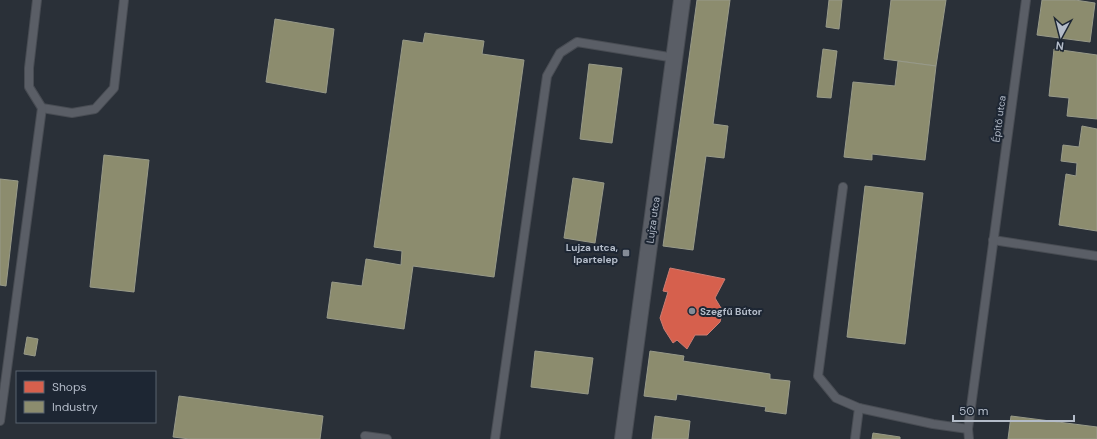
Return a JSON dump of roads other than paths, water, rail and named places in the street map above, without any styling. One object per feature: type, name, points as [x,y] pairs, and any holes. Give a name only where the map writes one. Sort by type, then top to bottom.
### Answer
[{"type":"street","name":"Lujza utca","points":[[623,439],[682,0]]},
{"type":"lane","points":[[0,421],[42,108],[29,87],[29,68],[37,0]]},
{"type":"lane","points":[[42,108],[72,113],[95,109],[114,88],[124,0]]},
{"type":"lane","name":"Építő utca","points":[[969,439],[968,429],[1026,0]]},
{"type":"lane","points":[[495,439],[547,76],[560,53],[578,42],[675,58]]},
{"type":"lane","points":[[842,187],[818,376],[836,398],[859,408],[933,424],[968,429]]},
{"type":"lane","points":[[993,240],[1097,256]]},
{"type":"lane","points":[[855,439],[859,408]]},
{"type":"lane","points":[[365,436],[387,439]]},
{"type":"place","name":"Lujza utca, Ipartelep","points":[[626,253]]},
{"type":"place","name":"Szegfű Bútor","points":[[692,311]]}]
